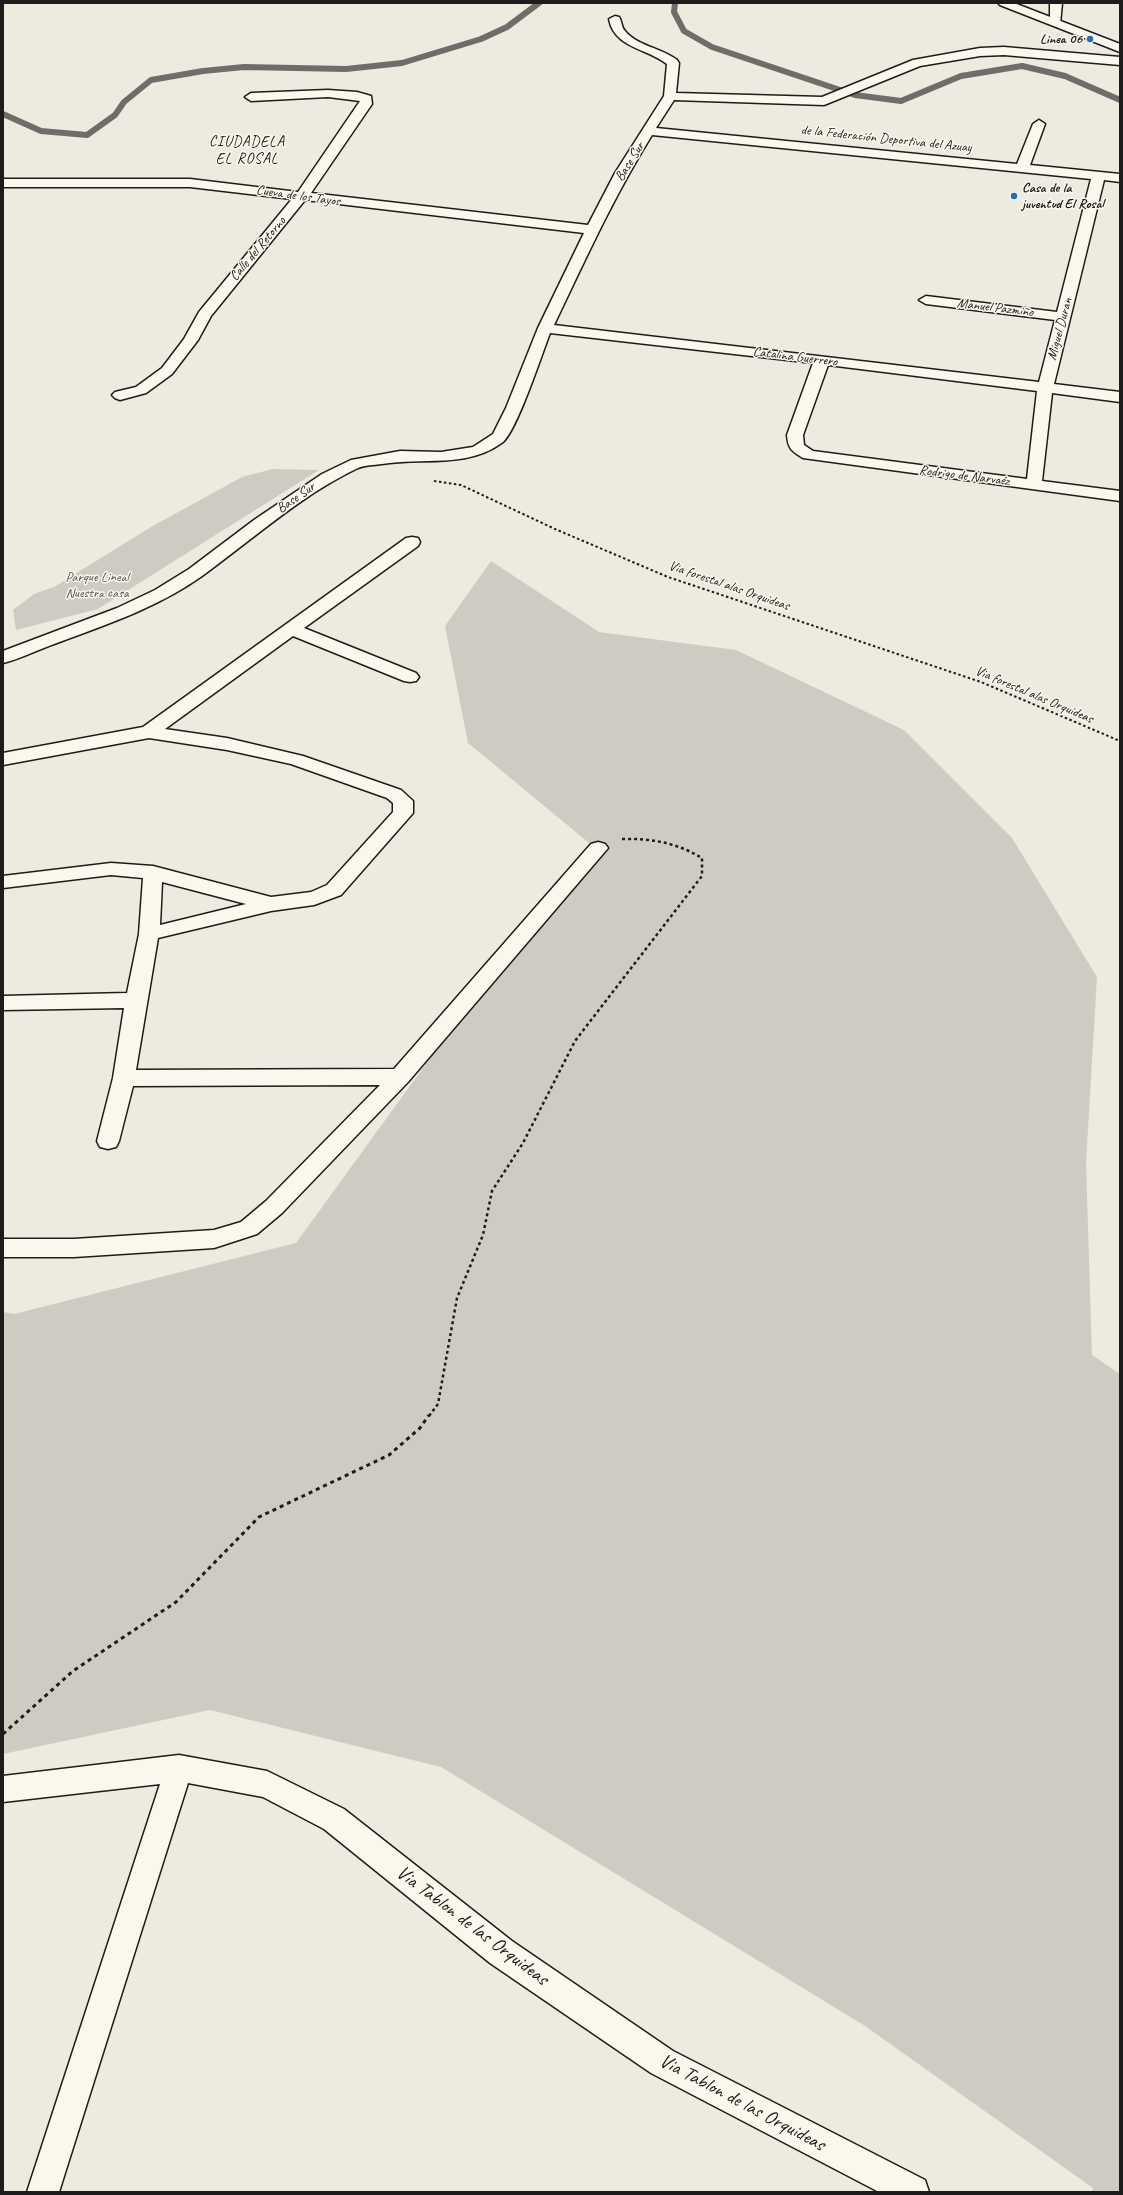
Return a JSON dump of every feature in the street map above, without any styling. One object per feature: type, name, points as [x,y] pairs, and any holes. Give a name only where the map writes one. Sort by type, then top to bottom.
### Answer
[{"type":"street","points":[[1004,3],[1120,48]]},
{"type":"street","points":[[1056,3],[1056,22]]},
{"type":"street","points":[[615,19],[614,25],[618,33],[626,39],[667,56],[673,63],[670,96],[824,101],[917,63],[953,56],[1004,51],[1120,61]]},
{"type":"street","name":"Calle del Retorno","points":[[120,395],[141,390],[167,371],[191,340],[204,315],[302,196],[366,104],[367,99],[359,95],[337,94],[251,97]]},
{"type":"street","name":"Base Sur","points":[[3,658],[20,650],[123,612],[161,594],[195,573],[260,523],[328,477],[357,463],[400,456],[441,457],[478,451],[499,437],[514,408],[545,328],[592,230],[622,173],[670,96]]},
{"type":"street","points":[[1022,169],[1039,124]]},
{"type":"street","name":"de la Federación Deportiva del Azuay","points":[[649,131],[1120,178]]},
{"type":"street","name":"Miguel Duran","points":[[1034,484],[1045,388],[1098,177]]},
{"type":"street","name":"Cueva de los Tayos","points":[[3,183],[190,183],[592,230]]},
{"type":"street","name":"Manuel Pazmiño","points":[[926,300],[1063,317]]},
{"type":"street","name":"Catalina Guerrero","points":[[545,328],[822,360],[1120,397]]},
{"type":"street","name":"Rodrigo de Narvaéz","points":[[822,360],[795,435],[796,447],[809,455],[1120,496]]},
{"type":"street","points":[[149,732],[412,542]]},
{"type":"street","points":[[290,629],[410,677]]},
{"type":"street","points":[[3,759],[149,732],[227,744],[296,760],[381,789],[394,794],[403,801],[403,813],[334,890],[314,898],[271,904],[149,934]]},
{"type":"street","points":[[3,1248],[74,1248],[214,1239],[249,1228],[274,1207],[400,1077],[598,848]]},
{"type":"street","points":[[3,882],[111,869],[153,872],[271,904]]},
{"type":"street","points":[[108,1141],[124,1078],[136,1000],[149,934],[153,872]]},
{"type":"street","points":[[3,1003],[136,1000]]},
{"type":"street","points":[[124,1078],[321,1076],[400,1077]]},
{"type":"street","points":[[43,2192],[179,1768]]},
{"type":"street","name":"Via Tablon de las Orquideas","points":[[3,1789],[179,1768],[267,1784],[334,1819],[501,1952],[662,2062],[913,2192]]},
{"type":"path","name":"Via forestal alas Orquideas","points":[[433,480],[461,485],[555,529],[668,577],[981,682],[1120,741]]},
{"type":"path","points":[[3,1734],[73,1671],[176,1602],[259,1516],[389,1455],[420,1428],[438,1404],[457,1298],[483,1235],[492,1191],[523,1143],[575,1041],[702,876],[702,858],[690,850],[637,838],[613,840],[598,848]]},
{"type":"green space","name":"Parque Lineal Nuestra casa","points":[[273,469],[319,470],[98,609],[16,630],[13,610],[34,594],[54,587],[151,527],[242,477]]},
{"type":"green space","points":[[491,561],[599,632],[736,650],[904,730],[1012,838],[1097,977],[1086,1163],[1092,1355],[1120,1374],[1120,2192],[1092,2192],[1093,2188],[865,2026],[441,1767],[210,1710],[3,1754],[3,1312],[14,1314],[296,1243],[444,1039],[600,852],[468,743],[445,626]]},
{"type":"waterway","points":[[3,114],[41,131],[87,135],[115,115],[124,102],[151,80],[203,71],[244,67],[346,69],[402,63],[481,39],[507,27],[539,3]]},
{"type":"waterway","points":[[675,3],[674,12],[684,31],[712,47],[855,95],[901,101],[961,76],[1022,66],[1065,76],[1120,100]]},
{"type":"place","name":"Linea 06","points":[[1090,39]]},
{"type":"place","name":"Casa de la juventud El Rosal","points":[[1014,196]]},
{"type":"district","name":"CIUDADELA EL ROSAL","points":[[247,150]]}]
